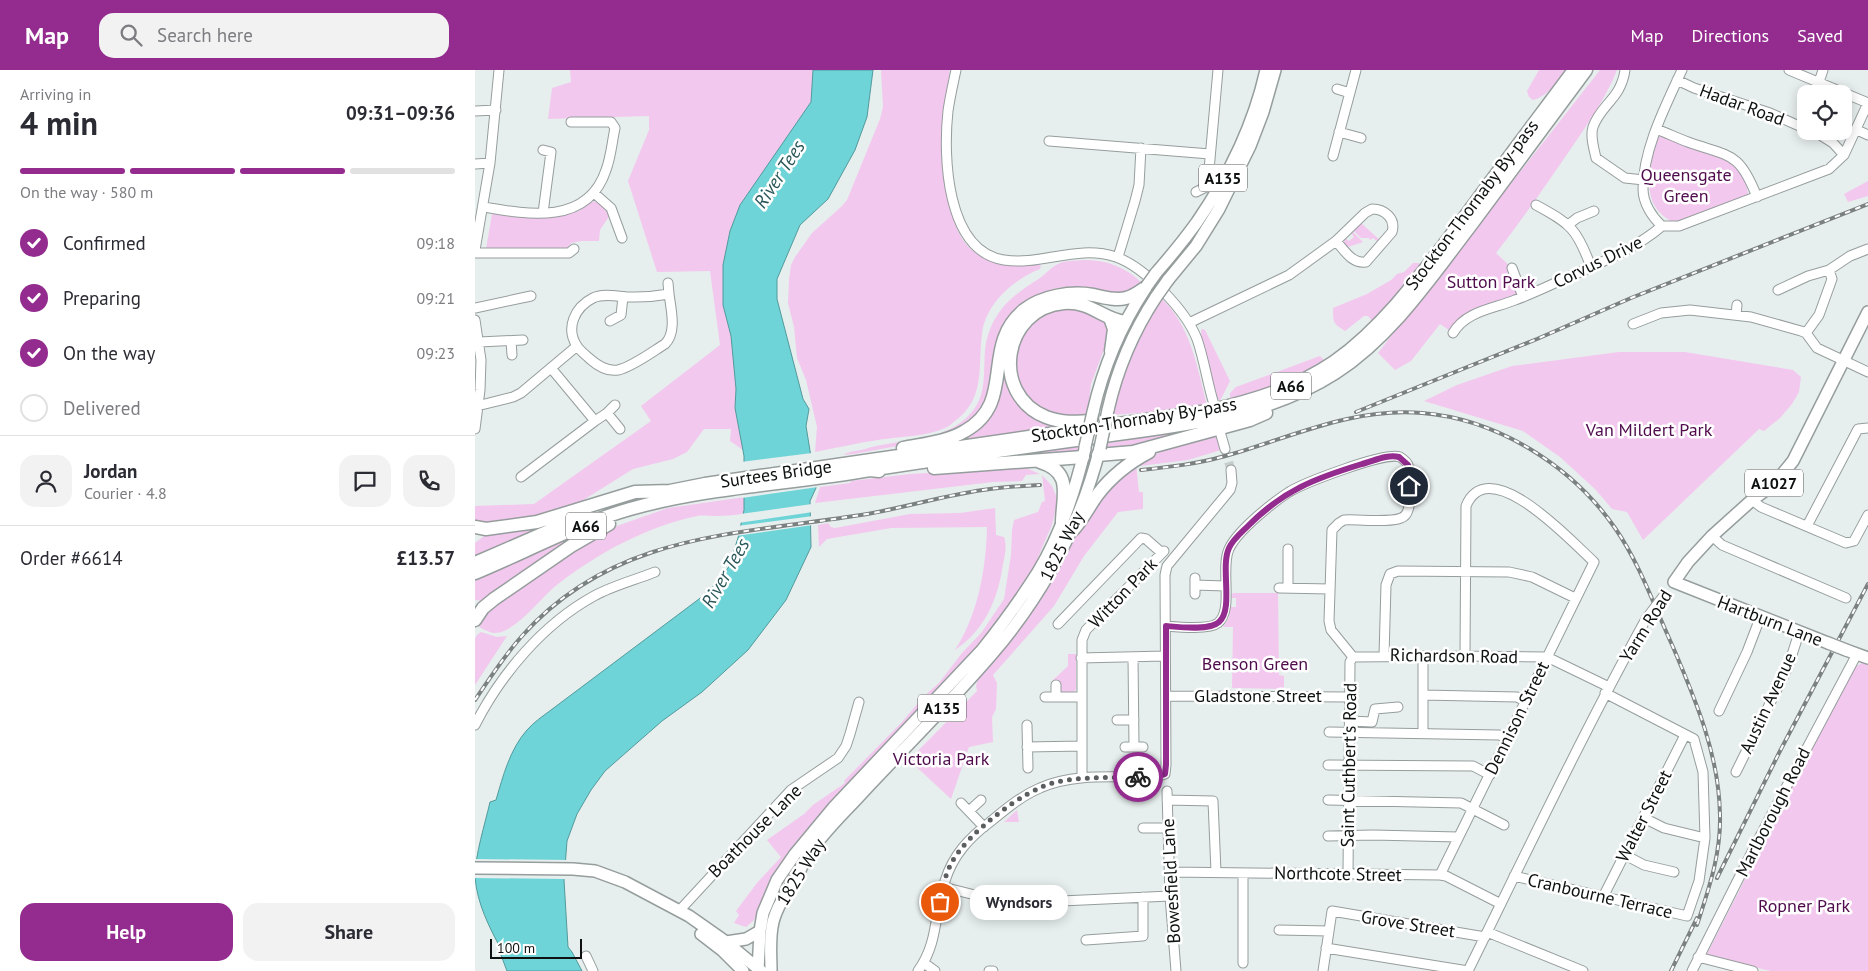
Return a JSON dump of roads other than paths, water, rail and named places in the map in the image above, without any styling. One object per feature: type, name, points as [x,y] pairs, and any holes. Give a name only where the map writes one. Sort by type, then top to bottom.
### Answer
[{"type":"highway","name":"Stockton-Thornaby By-pass","points":[[849,469],[1208,411],[1251,401],[1295,384],[1334,362],[1371,332],[1387,316],[1429,264],[1574,70]]},
{"type":"highway","name":"Stockton-Thornaby By-pass","points":[[870,470],[1200,421],[1254,410],[1299,393],[1336,372],[1377,340],[1411,302],[1445,260],[1586,70]]},
{"type":"highway","points":[[849,469],[864,456],[947,438],[965,431],[974,425],[985,413],[994,398],[1000,349],[1009,327],[1025,309],[1046,298],[1063,294],[1091,294],[1111,298],[1125,298],[1146,287]]},
{"type":"highway","points":[[1077,294],[1101,303],[1119,313],[1125,322]]},
{"type":"highway","name":"A66","points":[[1125,322],[1115,321],[1094,308],[1070,303],[1046,308],[1032,316],[1016,335],[1011,350],[1010,366],[1016,390],[1031,408],[1053,420],[1069,422],[1157,418]]},
{"type":"highway","name":"A135","points":[[1110,318],[1114,329],[1111,351]]},
{"type":"highway","name":"A66","points":[[1099,451],[1133,452],[1250,420],[1289,404],[1324,385],[1336,372]]},
{"type":"highway","points":[[1073,530],[1099,493],[1111,480],[1137,458],[1167,443]]},
{"type":"highway","name":"A66","points":[[849,469],[893,472],[1038,462],[1084,452]]},
{"type":"highway","points":[[1038,462],[1047,464],[1056,470],[1062,478],[1065,498],[1062,507],[1062,523]]},
{"type":"highway","name":"Surtees Bridge","points":[[704,491],[849,469]]},
{"type":"highway","name":"A66","points":[[475,563],[602,509],[644,496],[669,491]]},
{"type":"highway","name":"A66","points":[[475,527],[486,529],[537,522],[635,492],[704,491]]},
{"type":"highway","name":"A66","points":[[475,573],[629,509],[704,491]]},
{"type":"highway","points":[[475,620],[483,608],[493,599],[599,529],[642,511],[694,500],[704,491]]},
{"type":"main road","name":"1825 Way","points":[[759,970],[760,930],[763,913],[777,880],[795,854],[835,807],[982,650],[1003,624],[1039,570],[1062,523],[1075,486],[1099,389],[1111,351],[1125,322],[1146,287],[1197,222],[1216,190],[1242,142],[1254,111],[1266,70]]},
{"type":"main road","name":"1825 Way","points":[[771,971],[771,940],[774,919],[781,902],[798,876],[806,858],[836,821],[992,654],[1021,617],[1053,569],[1073,530],[1090,484],[1108,410],[1124,358],[1137,329],[1156,298],[1196,246],[1219,209],[1250,146],[1263,112],[1275,70]]},
{"type":"main road","name":"Yarm Road","points":[[1674,582],[1688,562],[1712,536],[1752,500],[1774,484],[1793,461],[1868,312]]},
{"type":"main road","points":[[1125,322],[1137,329]]},
{"type":"main road","points":[[1084,452],[1099,451]]},
{"type":"main road","name":"Hartburn Lane","points":[[1674,582],[1760,618],[1857,654]]},
{"type":"main road","points":[[475,868],[595,871],[625,882],[679,911],[726,942],[759,970]]},
{"type":"main road","points":[[679,911],[689,924],[723,951],[743,971]]},
{"type":"main road","points":[[726,942],[746,939],[760,930]]},
{"type":"main road","points":[[771,940],[780,971]]},
{"type":"street","points":[[499,70],[490,163],[484,206],[478,223],[475,252],[569,253],[574,250]]},
{"type":"street","points":[[956,70],[948,111],[948,163],[951,190],[957,215],[962,229],[970,241],[978,249],[1003,260],[1028,260],[1088,252],[1118,257],[1131,264],[1155,283],[1172,300],[1189,323],[1197,339],[1213,401]]},
{"type":"street","points":[[1196,192],[1206,187],[1211,154],[1218,70]]},
{"type":"street","points":[[1333,156],[1357,70]]},
{"type":"street","points":[[1625,70],[1624,81],[1615,97],[1600,114],[1592,129],[1593,144],[1596,158],[1625,178],[1644,180]]},
{"type":"street","points":[[1682,70],[1656,129],[1644,180],[1643,190],[1651,216],[1662,226],[1679,226],[1829,169],[1844,155],[1868,103],[1789,70]]},
{"type":"street","points":[[1819,82],[1823,70]]},
{"type":"street","name":"Hadar Road","points":[[1677,80],[1694,88],[1770,113],[1797,125]]},
{"type":"street","points":[[1337,89],[1350,93]]},
{"type":"street","points":[[475,111],[496,110]]},
{"type":"street","points":[[484,206],[512,212],[561,212],[580,206],[594,193],[607,170],[615,128],[611,122],[571,122]]},
{"type":"street","points":[[1656,129],[1687,142],[1720,151],[1733,157],[1744,169],[1757,197]]},
{"type":"street","points":[[1857,130],[1868,135]]},
{"type":"street","points":[[1339,132],[1361,138]]},
{"type":"street","points":[[1827,140],[1844,155]]},
{"type":"street","points":[[1049,141],[1211,154]]},
{"type":"street","points":[[1118,257],[1139,185],[1141,148]]},
{"type":"street","points":[[543,150],[551,152],[543,213]]},
{"type":"street","points":[[475,164],[490,163]]},
{"type":"street","points":[[594,193],[611,208],[622,238]]},
{"type":"street","points":[[1536,205],[1558,217],[1575,230],[1591,267]]},
{"type":"street","points":[[1189,323],[1289,275],[1336,242],[1365,213],[1372,209],[1383,211],[1392,220],[1392,232],[1366,262],[1359,263],[1354,261],[1336,242]]},
{"type":"street","points":[[1568,225],[1577,218],[1594,211]]},
{"type":"street","name":"Corvus Drive","points":[[1453,333],[1457,326],[1469,316],[1523,297],[1591,267],[1649,237],[1662,226]]},
{"type":"street","points":[[1778,290],[1808,276],[1829,270],[1850,256],[1868,249]]},
{"type":"street","points":[[1511,268],[1523,297]]},
{"type":"street","points":[[1806,333],[1819,315],[1832,279],[1829,270]]},
{"type":"street","points":[[668,283],[669,294],[672,329],[671,336],[665,344],[625,368],[617,370],[604,369],[577,346],[573,339],[571,327],[573,319],[579,310],[590,300],[599,296],[623,297],[669,294]]},
{"type":"street","points":[[475,308],[531,296]]},
{"type":"street","points":[[623,297],[621,315],[626,324]]},
{"type":"street","points":[[1736,315],[1737,304]]},
{"type":"street","points":[[1633,324],[1661,313],[1690,310],[1736,315],[1786,326],[1806,333],[1817,348],[1868,372]]},
{"type":"street","points":[[610,321],[621,315]]},
{"type":"street","points":[[1646,319],[1649,329]]},
{"type":"street","points":[[475,320],[479,342],[475,429]]},
{"type":"street","points":[[479,342],[523,340]]},
{"type":"street","points":[[511,341],[512,355]]},
{"type":"street","points":[[477,406],[518,395],[577,346]]},
{"type":"street","points":[[551,368],[595,421]]},
{"type":"street","points":[[521,477],[527,467],[607,413],[615,405]]},
{"type":"street","points":[[607,413],[620,429]]},
{"type":"street","points":[[1807,526],[1858,428],[1867,428]]},
{"type":"street","points":[[1221,435],[1225,449]]},
{"type":"street","points":[[1166,626],[1206,627],[1216,624],[1223,617],[1225,610],[1226,558],[1232,543],[1276,501],[1289,492],[1316,479],[1387,457],[1399,457],[1405,460],[1410,470],[1407,513],[1400,519],[1394,520],[1344,520],[1335,527],[1331,536],[1329,621],[1331,630],[1353,657]]},
{"type":"street","points":[[935,971],[921,967],[932,946],[948,870],[957,854],[984,827],[1018,800],[1033,791],[1056,782],[1082,778],[1156,777],[1165,774],[1165,575],[1167,566],[1230,490],[1232,483],[1231,470]]},
{"type":"street","name":"Dennison Street","points":[[1440,875],[1490,775],[1503,736],[1525,701],[1594,562],[1541,513],[1526,502],[1509,493],[1490,488],[1478,491],[1470,497],[1466,506],[1465,570]]},
{"type":"street","points":[[1752,500],[1761,507],[1846,543],[1853,540],[1868,515]]},
{"type":"street","points":[[1712,536],[1722,546],[1846,598]]},
{"type":"street","name":"Witton Park","points":[[1058,624],[1141,538],[1146,539],[1163,552],[1086,630],[1081,640],[1082,778]]},
{"type":"street","points":[[1289,549],[1283,562],[1283,588],[1330,589]]},
{"type":"street","points":[[1384,656],[1386,585],[1390,574],[1398,571],[1465,570],[1509,572],[1533,577],[1575,598]]},
{"type":"street","points":[[1465,570],[1465,656]]},
{"type":"street","points":[[475,725],[500,685],[526,651],[559,621],[594,596],[655,572]]},
{"type":"street","name":"Yarm Road","points":[[1468,971],[1607,690],[1646,619],[1674,582]]},
{"type":"street","points":[[1195,586],[1225,586]]},
{"type":"street","points":[[1719,711],[1747,652],[1760,618]]},
{"type":"street","name":"Austin Avenue","points":[[1736,772],[1788,667],[1799,633]]},
{"type":"street","name":"Marlborough Road","points":[[1692,971],[1757,842],[1857,654]]},
{"type":"street","points":[[1081,658],[1165,656]]},
{"type":"street","points":[[1423,656],[1423,733]]},
{"type":"street","points":[[1133,657],[1134,747]]},
{"type":"street","name":"Richardson Road","points":[[1353,657],[1547,657],[1690,737]]},
{"type":"street","name":"Saint Cuthbert's Road","points":[[1348,874],[1349,721],[1345,697],[1350,662],[1353,657]]},
{"type":"street","points":[[1056,685],[1056,697]]},
{"type":"street","points":[[1423,695],[1517,697],[1525,701]]},
{"type":"street","name":"Gladstone Street","points":[[1166,696],[1345,697]]},
{"type":"street","points":[[1045,697],[1081,697]]},
{"type":"street","name":"Boathouse Lane","points":[[679,911],[791,790],[838,758],[848,740],[859,702]]},
{"type":"street","points":[[1349,721],[1372,722],[1375,708],[1398,707]]},
{"type":"street","points":[[1117,720],[1134,720]]},
{"type":"street","points":[[1027,725],[1028,768]]},
{"type":"street","points":[[1329,732],[1503,736]]},
{"type":"street","points":[[1643,818],[1664,828],[1705,838],[1703,772],[1690,737]]},
{"type":"street","name":"Walter Street","points":[[1603,897],[1643,818],[1690,737]]},
{"type":"street","points":[[1027,747],[1082,746]]},
{"type":"street","points":[[1328,765],[1473,766],[1490,775]]},
{"type":"street","name":"Bowesfield Lane","points":[[1175,971],[1170,896],[1167,796],[1213,801],[1216,872]]},
{"type":"street","points":[[969,811],[981,800]]},
{"type":"street","points":[[1328,800],[1439,801],[1461,803],[1505,825]]},
{"type":"street","points":[[961,803],[984,827]]},
{"type":"street","points":[[1143,828],[1169,828]]},
{"type":"street","points":[[1328,836],[1458,837]]},
{"type":"street","name":"Cranbourne Terrace","points":[[1514,876],[1687,916],[1699,882],[1705,838]]},
{"type":"street","points":[[1625,855],[1644,865],[1674,872]]},
{"type":"street","name":"Northcote Street","points":[[1169,872],[1440,875],[1446,876],[1501,904]]},
{"type":"street","points":[[1243,872],[1243,963]]},
{"type":"street","points":[[943,887],[991,899],[1021,898],[1040,902],[1170,896]]},
{"type":"street","points":[[1086,940],[1143,936],[1143,897]]},
{"type":"street","name":"Grove Street","points":[[1329,931],[1331,911],[1486,934],[1583,971]]},
{"type":"street","points":[[1279,930],[1329,931],[1323,971]]},
{"type":"street","points":[[1326,948],[1468,971]]},
{"type":"street","points":[[586,956],[593,971]]},
{"type":"street","points":[[1698,957],[1753,971]]},
{"type":"water","name":"River Tees","points":[[813,70],[873,70],[867,117],[855,150],[828,199],[800,225],[777,279],[777,299],[803,399],[809,409],[806,426],[816,488],[810,501],[811,547],[786,600],[748,650],[702,692],[662,721],[605,771],[577,814],[567,841],[564,880],[568,947],[582,971],[507,971],[499,950],[501,949],[481,905],[476,887],[475,868],[490,802],[496,800],[508,763],[516,746],[521,737],[536,722],[699,599],[718,582],[728,568],[738,538],[744,510],[744,456],[735,408],[736,389],[731,336],[723,305],[723,265],[730,231],[740,205],[811,102]]},
{"type":"tunnel","points":[[1225,449],[1231,470]]},
{"type":"railway","points":[[1356,412],[1537,339],[1631,298],[1868,204]]},
{"type":"railway","points":[[1141,470],[1215,459],[1346,419],[1396,412],[1450,417],[1478,425],[1505,436],[1555,466],[1597,506],[1615,528],[1632,556],[1673,647],[1705,729],[1719,793],[1720,829],[1713,871],[1697,925]]},
{"type":"railway","points":[[475,700],[515,644],[557,603],[595,577],[634,559],[676,545],[719,536],[870,513],[983,490],[1040,485]]},
{"type":"railway","points":[[1717,878],[1780,751],[1868,584]]},
{"type":"railway","points":[[1671,971],[1697,918]]},
{"type":"place","name":"Wyndsors","points":[[940,902]]},
{"type":"park label","name":"Queensgate Green","points":[[1686,185]]},
{"type":"park label","name":"Sutton Park","points":[[1491,282]]},
{"type":"park label","name":"Van Mildert Park","points":[[1649,430]]},
{"type":"park label","name":"Benson Green","points":[[1255,664]]},
{"type":"park label","name":"Victoria Park","points":[[941,759]]},
{"type":"park label","name":"Ropner Park","points":[[1804,906]]}]
